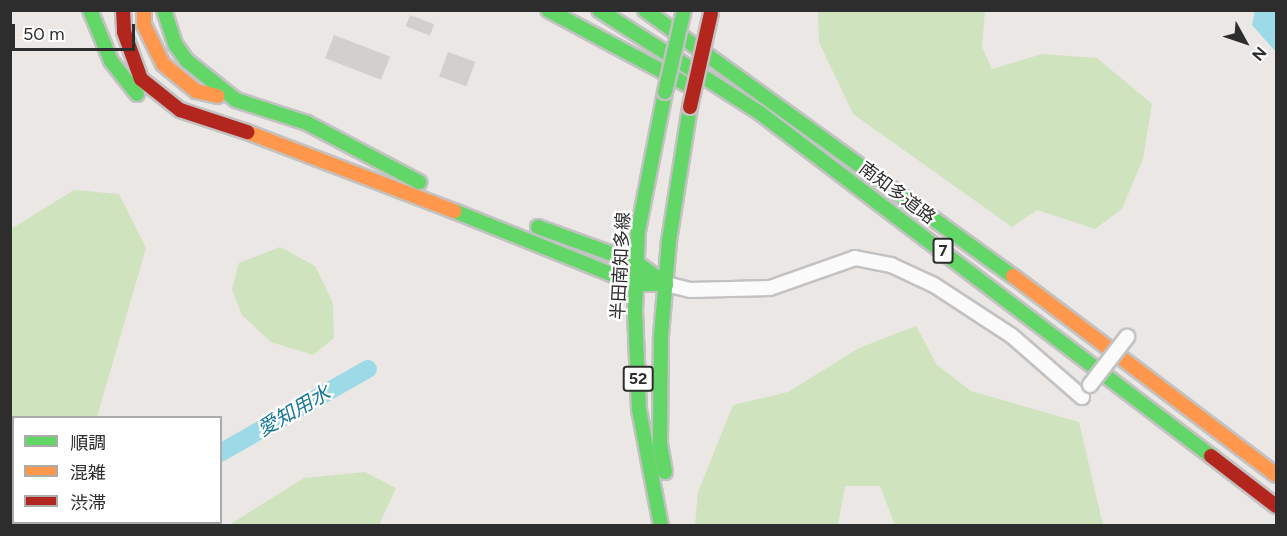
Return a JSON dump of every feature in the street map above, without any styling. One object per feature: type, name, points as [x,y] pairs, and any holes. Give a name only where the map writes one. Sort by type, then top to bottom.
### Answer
[{"type":"main road","points":[[90,10],[111,61],[142,99],[175,121],[225,125]]},
{"type":"main road","points":[[123,10],[124,32],[141,79],[180,110],[297,148],[636,284],[666,284]]},
{"type":"main road","points":[[144,10],[144,25],[154,47],[180,81],[196,91],[236,100],[307,123],[424,184],[491,209]]},
{"type":"main road","points":[[164,10],[175,44],[186,60],[236,100]]},
{"type":"main road","points":[[548,10],[629,50],[736,113],[760,113]]},
{"type":"main road","name":"南知多道路","points":[[599,10],[760,113],[1276,506]]},
{"type":"main road","name":"南知多道路","points":[[645,10],[736,72],[931,214],[1276,475]]},
{"type":"main road","points":[[677,10],[722,46]]},
{"type":"main road","name":"半田南知多線","points":[[661,525],[639,410],[636,284],[642,208],[684,10]]},
{"type":"main road","name":"52","points":[[674,525],[660,443],[661,336],[690,107],[712,12]]},
{"type":"main road","points":[[923,191],[931,214]]},
{"type":"main road","points":[[525,222],[637,264],[666,284]]},
{"type":"street","points":[[666,284],[690,290],[770,288],[855,258],[891,265],[934,285],[1012,336],[1082,397]]},
{"type":"street","points":[[1090,385],[1128,337]]},
{"type":"green space","points":[[818,11],[985,11],[982,47],[992,69],[1042,54],[1097,58],[1152,104],[1143,159],[1122,209],[1095,229],[1037,210],[1012,227],[853,114],[819,42]]},
{"type":"green space","points":[[74,190],[119,194],[146,248],[97,416],[12,416],[11,521],[11,229]]},
{"type":"green space","points":[[280,247],[315,266],[333,303],[334,338],[313,355],[271,342],[242,315],[232,289],[239,263]]},
{"type":"green space","points":[[916,326],[937,365],[971,391],[1079,422],[1103,525],[895,525],[880,486],[845,486],[838,525],[695,525],[698,492],[733,405],[788,392],[859,348]]},
{"type":"green space","points":[[365,472],[396,488],[379,525],[229,525],[304,478]]},
{"type":"water","points":[[1255,11],[1276,11],[1276,52],[1252,25]]},
{"type":"building","points":[[410,15],[434,24],[430,36],[406,26]]},
{"type":"building","points":[[334,35],[390,57],[381,80],[325,58]]},
{"type":"building","points":[[448,52],[475,62],[466,86],[439,76]]},
{"type":"waterway","name":"愛知用水","points":[[222,452],[368,369]]},
{"type":"traffic: fast","points":[[90,10],[111,61],[137,94]]},
{"type":"traffic: fast","points":[[164,10],[175,44],[186,60],[236,100],[307,123],[419,182]]},
{"type":"traffic: fast","points":[[548,10],[690,86]]},
{"type":"traffic: fast","points":[[599,10],[760,113],[1211,456]]},
{"type":"traffic: fast","points":[[645,10],[1013,276]]},
{"type":"traffic: fast","points":[[665,92],[684,10]]},
{"type":"traffic: fast","points":[[661,526],[639,410],[635,311],[638,231],[665,92]]},
{"type":"traffic: fast","points":[[665,472],[660,443],[661,336],[669,241],[690,107]]},
{"type":"traffic: fast","points":[[454,211],[636,284],[666,284]]},
{"type":"traffic: fast","points":[[538,227],[637,263],[666,284]]},
{"type":"traffic: slow","points":[[144,10],[144,25],[163,64],[196,91],[217,96]]},
{"type":"traffic: slow","points":[[247,132],[454,211]]},
{"type":"traffic: slow","points":[[1013,276],[1276,475]]},
{"type":"traffic: jam","points":[[123,10],[124,32],[141,79],[180,110],[247,132]]},
{"type":"traffic: jam","points":[[690,107],[711,13]]},
{"type":"traffic: jam","points":[[1211,456],[1276,506]]}]
